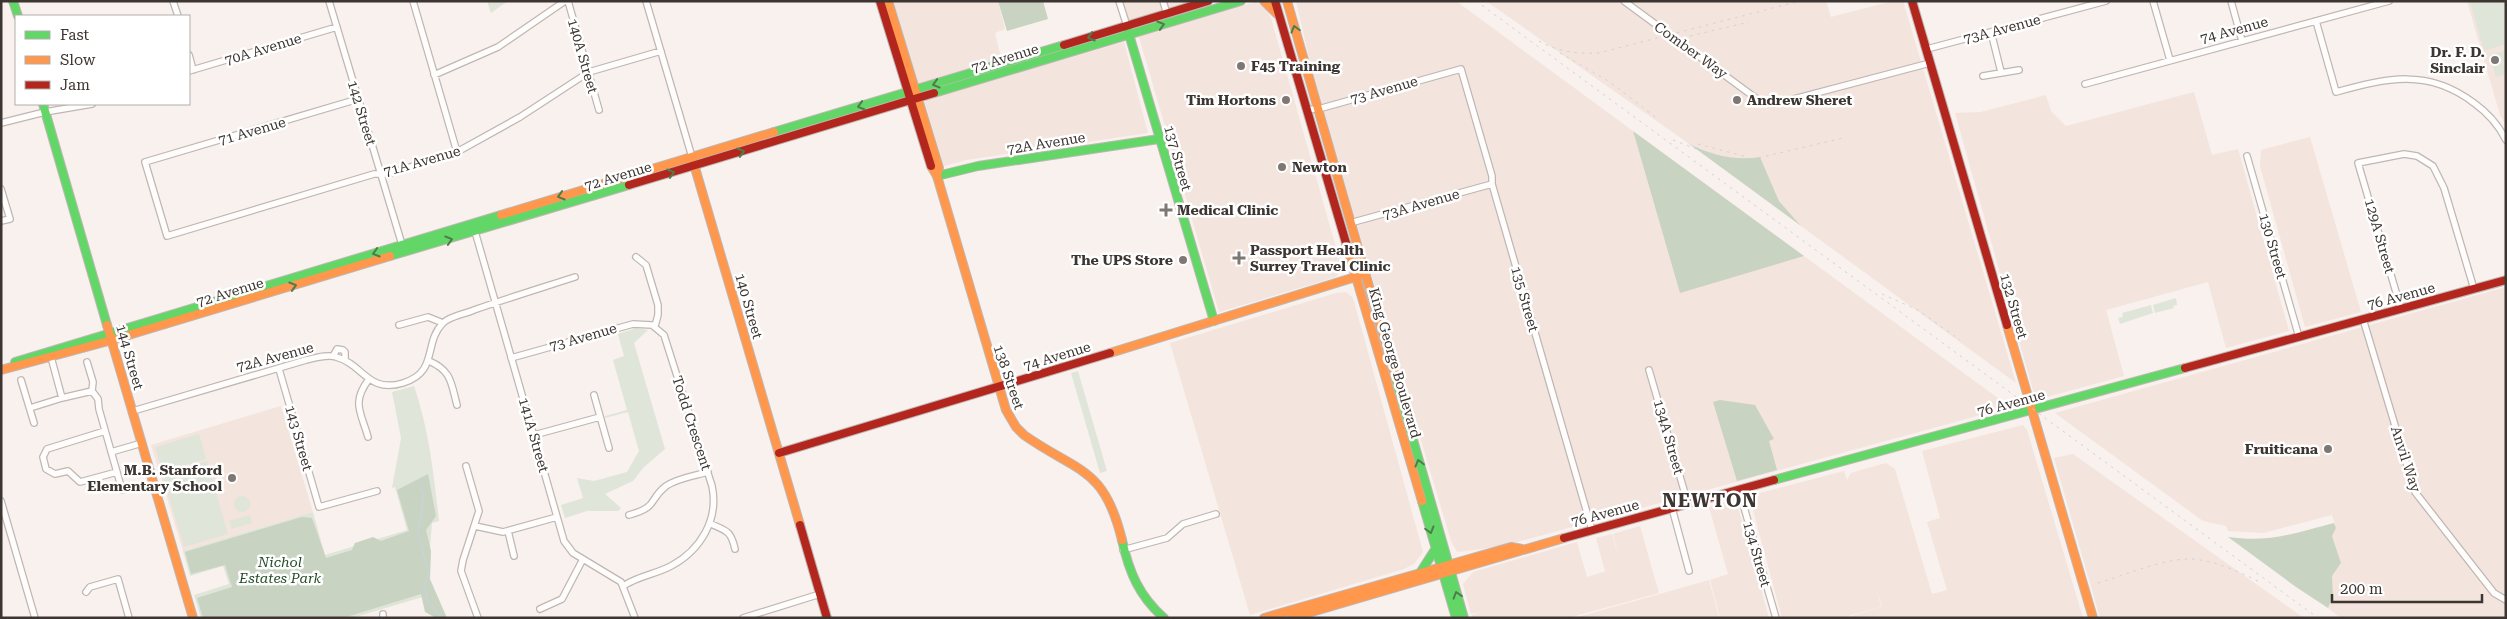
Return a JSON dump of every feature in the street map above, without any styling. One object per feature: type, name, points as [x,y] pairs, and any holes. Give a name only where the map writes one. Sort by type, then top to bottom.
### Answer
[{"type":"main road","points":[[13,1],[18,15]]},
{"type":"main road","name":"138 Street","points":[[880,1],[939,168],[938,176],[997,386],[1011,419],[1024,435],[1082,470],[1100,486],[1110,505],[1137,589],[1153,609],[1164,618]]},
{"type":"main road","name":"138 Street","points":[[888,1],[912,95]]},
{"type":"main road","name":"72 Avenue","points":[[1128,31],[1167,14],[1208,1]]},
{"type":"main road","name":"72 Avenue","points":[[474,228],[692,157],[912,95],[1128,31],[1241,1]]},
{"type":"main road","points":[[1264,1],[1279,16]]},
{"type":"main road","name":"King George Boulevard","points":[[1275,1],[1436,548],[1464,618]]},
{"type":"main road","name":"King George Boulevard","points":[[1289,1],[1316,108],[1366,276],[1446,569],[1456,618]]},
{"type":"main road","name":"132 Street","points":[[1912,1],[2093,618]]},
{"type":"main road","name":"137 Street","points":[[1128,31],[1214,321]]},
{"type":"main road","name":"72 Avenue","points":[[1,368],[474,228],[694,166],[912,95]]},
{"type":"main road","name":"144 Street","points":[[44,108],[193,618]]},
{"type":"main road","name":"72A Avenue","points":[[938,176],[978,166],[1056,156],[1083,149],[1128,145],[1159,138]]},
{"type":"main road","name":"140 Street","points":[[692,157],[827,618]]},
{"type":"main road","points":[[1325,169],[1334,181],[1345,221],[1350,223]]},
{"type":"main road","name":"74 Avenue","points":[[779,453],[1284,300],[1292,300],[1366,276]]},
{"type":"main road","name":"76 Avenue","points":[[1264,618],[1288,615],[1446,569],[1512,554],[1522,549],[2506,280]]},
{"type":"main road","name":"72 Avenue","points":[[1,368],[51,357],[111,337]]},
{"type":"main road","points":[[1420,573],[1436,548]]},
{"type":"main road","name":"76 Avenue","points":[[1288,615],[1420,573],[1446,569]]},
{"type":"main road","points":[[1277,618],[1288,615]]},
{"type":"street","points":[[173,1],[178,15]]},
{"type":"street","name":"142 Street","points":[[329,1],[404,249]]},
{"type":"street","points":[[413,1],[457,152]]},
{"type":"street","points":[[434,75],[498,47],[566,1]]},
{"type":"street","name":"140A Street","points":[[566,1],[599,110]]},
{"type":"street","name":"140 Street","points":[[646,1],[692,157]]},
{"type":"street","name":"137 Street","points":[[1120,1],[1128,31]]},
{"type":"street","points":[[1163,1],[1167,14]]},
{"type":"street","name":"Comber Way","points":[[1624,1],[1761,102],[1775,104],[1930,63]]},
{"type":"street","name":"73A Avenue","points":[[1926,49],[2106,1]]},
{"type":"street","points":[[2153,1],[2170,60]]},
{"type":"street","points":[[2231,1],[2242,41]]},
{"type":"street","name":"74 Avenue","points":[[2085,84],[2389,1]]},
{"type":"street","points":[[2316,22],[2336,92],[2380,80],[2409,78],[2428,81],[2452,88],[2463,94],[2495,121],[2506,140]]},
{"type":"street","name":"70A Avenue","points":[[191,71],[337,27]]},
{"type":"street","points":[[1991,32],[2001,72]]},
{"type":"street","name":"71A Avenue","points":[[167,236],[381,174],[388,174],[457,152],[520,117],[588,72],[661,51]]},
{"type":"street","name":"73 Avenue","points":[[1307,110],[1461,69]]},
{"type":"street","name":"135 Street","points":[[1461,69],[1492,176],[1492,184],[1592,530]]},
{"type":"street","points":[[1983,76],[2019,70]]},
{"type":"street","name":"71 Avenue","points":[[167,236],[145,162],[358,99]]},
{"type":"street","points":[[1,123],[44,108],[80,105]]},
{"type":"street","name":"129A Street","points":[[2401,309],[2358,163],[2404,154],[2417,156],[2433,166],[2444,188],[2474,289]]},
{"type":"street","name":"130 Street","points":[[2247,156],[2299,337]]},
{"type":"street","name":"73A Avenue","points":[[1350,223],[1492,184]]},
{"type":"street","points":[[1,189],[10,219],[1,221]]},
{"type":"street","name":"141A Street","points":[[474,228],[567,546],[583,559],[616,577],[625,585]]},
{"type":"street","points":[[636,257],[646,265],[658,305],[655,326]]},
{"type":"street","points":[[399,325],[428,317],[443,324],[495,302],[575,278]]},
{"type":"street","name":"Anvil Way","points":[[2363,319],[2415,492],[2492,591],[2498,598],[2506,600]]},
{"type":"street","name":"73 Avenue","points":[[511,358],[627,325],[643,323],[655,326]]},
{"type":"street","name":"72A Avenue","points":[[133,410],[306,360],[333,356],[345,360],[369,380],[387,386],[403,383],[417,377],[429,361],[433,341],[443,324]]},
{"type":"street","name":"Todd Crescent","points":[[625,585],[672,566],[684,558],[699,543],[711,524],[715,502],[708,472],[666,341],[661,331],[655,326]]},
{"type":"street","points":[[51,357],[62,398]]},
{"type":"street","points":[[429,361],[442,367],[448,373],[457,405]]},
{"type":"street","points":[[88,362],[94,382],[92,391],[98,399],[122,490]]},
{"type":"street","name":"143 Street","points":[[279,369],[319,507],[376,491]]},
{"type":"street","name":"134A Street","points":[[1649,370],[1688,504]]},
{"type":"street","points":[[21,380],[34,423]]},
{"type":"street","points":[[368,437],[358,400],[360,391],[369,380]]},
{"type":"street","points":[[30,408],[92,391]]},
{"type":"street","points":[[594,395],[609,448]]},
{"type":"street","points":[[534,435],[600,417]]},
{"type":"street","points":[[105,431],[47,449],[43,457],[46,469],[54,474],[68,471],[80,482],[117,472]]},
{"type":"street","points":[[111,452],[142,443]]},
{"type":"street","points":[[466,466],[479,507],[461,571],[478,618]]},
{"type":"street","points":[[629,515],[648,509],[662,489],[673,482],[708,472]]},
{"type":"street","name":"134 Street","points":[[1739,490],[1776,618]]},
{"type":"street","points":[[1,501],[35,618]]},
{"type":"street","points":[[1672,508],[1689,571]]},
{"type":"street","points":[[1123,550],[1167,538],[1183,524],[1216,514]]},
{"type":"street","points":[[475,526],[494,532],[508,531],[557,517]]},
{"type":"street","points":[[711,524],[732,536],[735,549]]},
{"type":"street","points":[[508,531],[514,556]]},
{"type":"street","points":[[540,609],[560,601],[583,559]]},
{"type":"street","points":[[86,592],[90,587],[118,579],[129,618]]},
{"type":"street","points":[[625,585],[635,618]]},
{"type":"street","points":[[743,618],[820,594]]},
{"type":"shaded area","points":[[890,1],[998,1],[1005,29],[995,33],[1002,62],[916,89]]},
{"type":"shaded area","points":[[1123,1],[1198,1],[1129,23]]},
{"type":"shaded area","points":[[1296,1],[1456,1],[1633,131],[1680,292],[1804,256],[2010,407],[1499,547],[1457,552],[1451,541],[1359,232],[1310,62]]},
{"type":"shaded area","points":[[1486,1],[1826,1],[1831,17],[1893,1],[1903,1],[2016,383],[1801,226],[1779,201],[1760,157],[1744,159],[1721,157],[1688,143]]},
{"type":"shaded area","name":"Dr. F. D. Sinclair","points":[[2467,1],[2506,1],[2506,126],[2500,115]]},
{"type":"shaded area","points":[[1255,2],[1264,6],[1271,18],[1342,269],[1336,277],[1219,312],[1139,37]]},
{"type":"shaded area","points":[[1124,42],[1148,133],[966,160],[944,166],[925,103],[926,100]]},
{"type":"shaded area","points":[[2194,92],[2212,155],[2238,149],[2289,331],[2226,348],[2208,282],[2106,310],[2124,376],[2043,398],[2034,394],[1955,113],[1981,112],[2046,95],[2051,111],[2066,126]]},
{"type":"shaded area","points":[[2310,137],[2361,312],[2305,327],[2260,166],[2261,150]]},
{"type":"shaded area","points":[[2506,287],[2506,618],[2341,618],[2328,608],[2333,596],[2332,576],[2341,563],[2332,536],[2336,528],[2332,515],[2263,533],[2228,531],[2226,526],[2203,521],[2055,413]]},
{"type":"shaded area","points":[[1346,292],[1353,298],[1423,552],[1414,564],[1404,569],[1250,615],[1170,343],[1336,293]]},
{"type":"shaded area","name":"M.B. Stanford Elementary School","points":[[281,406],[313,512],[183,551],[151,445]]},
{"type":"shaded area","points":[[2023,425],[2027,430],[2083,618],[1845,618],[1882,607],[1877,589],[1881,607],[1841,618],[1782,618],[1750,499],[1752,495],[1844,471],[1847,480],[1851,473],[1886,463],[1895,469],[1932,594],[1947,590],[1927,522],[1940,518],[1922,451]]},
{"type":"shaded area","points":[[2073,454],[2304,618],[2100,618],[2054,458]]},
{"type":"shaded area","points":[[1732,500],[1737,504],[1769,618],[1720,618],[1710,580],[1728,574],[1709,507]]},
{"type":"shaded area","points":[[1640,526],[1659,593],[1568,618],[1473,618],[1472,615],[1483,611],[1471,614],[1463,584],[1473,572],[1577,542],[1587,577],[1609,570],[1605,571],[1596,538],[1612,534],[1618,556],[1613,534]]},
{"type":"shaded area","points":[[1709,580],[1719,618],[1574,618],[1660,594]]},
{"type":"green space","points":[[487,1],[508,1],[491,13]]},
{"type":"green space","points":[[998,1],[1043,1],[1048,19],[1007,31]]},
{"type":"green space","points":[[2470,1],[2506,1],[2506,44],[2484,51]]},
{"type":"green space","points":[[2506,50],[2506,61],[2492,65],[2489,55]]},
{"type":"green space","points":[[2506,62],[2506,74],[2496,77],[2493,66]]},
{"type":"green space","points":[[1633,131],[1804,256],[1680,293]]},
{"type":"green space","points":[[1688,143],[1723,156],[1741,158],[1760,157],[1779,201],[1801,226]]},
{"type":"green space","points":[[2176,298],[2177,305],[2173,306],[2174,308],[2155,313],[2153,305]]},
{"type":"green space","points":[[2151,305],[2153,313],[2120,324],[2118,318],[2123,317],[2122,313]]},
{"type":"green space","points":[[636,328],[648,330],[634,343],[665,449],[643,468],[633,481],[605,494],[621,508],[618,511],[587,511],[565,518],[561,505],[583,498],[577,478],[594,481],[627,472],[639,451],[628,412],[605,418],[605,416],[627,410],[613,360],[624,356],[618,334]]},
{"type":"green space","points":[[1078,371],[1107,471],[1100,473],[1071,373]]},
{"type":"green space","name":"Nichol Estates Park","points":[[414,386],[427,436],[439,521],[432,523],[426,596],[352,618],[201,618],[194,595],[229,584],[223,566],[190,576],[183,551],[313,512],[325,555],[407,530],[395,487],[392,488],[401,438],[392,392]]},
{"type":"green space","points":[[1720,400],[1755,405],[1774,439],[1769,441],[1777,470],[1737,481],[1713,402]]},
{"type":"green space","points":[[199,434],[206,459],[162,472],[155,447]]},
{"type":"green space","points":[[207,461],[228,534],[184,547],[162,474]]},
{"type":"green space","name":"Nichol Estates Park","points":[[428,474],[436,516],[426,530],[431,551],[430,579],[447,618],[436,618],[425,612],[421,594],[343,618],[203,618],[197,598],[232,587],[225,565],[191,574],[185,552],[302,517],[312,518],[326,558],[352,550],[355,543],[373,537],[381,541],[409,531],[397,490]]},
{"type":"green space","points":[[242,496],[250,504],[242,512],[234,504]]},
{"type":"green space","points":[[250,515],[252,523],[232,529],[229,521]]},
{"type":"green space","points":[[2334,523],[2336,528],[2332,536],[2341,563],[2332,576],[2333,596],[2328,608],[2228,537],[2243,539],[2270,538]]},
{"type":"waterway","points":[[423,484],[420,487],[424,494],[418,533],[429,574],[424,585],[428,602],[442,618]]},
{"type":"railway","points":[[1476,1],[2318,618]]},
{"type":"railway","points":[[1539,41],[1553,48],[1568,52],[1599,53],[1800,1]]},
{"type":"railway","points":[[1690,36],[1749,22]]},
{"type":"railway","points":[[1560,53],[1610,82],[1659,120]]},
{"type":"railway","points":[[1673,140],[1725,160],[1741,162],[1843,138]]},
{"type":"railway","points":[[1698,144],[1747,157]]},
{"type":"railway","points":[[1882,294],[1918,310],[1960,340]]},
{"type":"railway","points":[[2098,583],[2158,564],[2181,559],[2201,560],[2218,564],[2258,581]]},
{"type":"traffic: fast","points":[[13,1],[18,15]]},
{"type":"traffic: fast","points":[[934,93],[1241,1]]},
{"type":"traffic: fast","points":[[1128,31],[1214,321]]},
{"type":"traffic: fast","points":[[774,132],[1064,45]]},
{"type":"traffic: fast","points":[[43,105],[107,325]]},
{"type":"traffic: fast","points":[[937,176],[978,166],[1159,139]]},
{"type":"traffic: fast","points":[[390,256],[629,185]]},
{"type":"traffic: fast","points":[[15,362],[501,215]]},
{"type":"traffic: fast","points":[[1774,480],[2185,368]]},
{"type":"traffic: fast","points":[[1396,380],[1464,618]]},
{"type":"traffic: fast","points":[[1422,501],[1456,618]]},
{"type":"traffic: fast","points":[[1122,540],[1136,583],[1155,610],[1164,618]]},
{"type":"traffic: fast","points":[[1420,573],[1436,548]]},
{"type":"traffic: slow","points":[[888,1],[939,168],[937,176]]},
{"type":"traffic: slow","points":[[1264,1],[1277,14]]},
{"type":"traffic: slow","points":[[1287,1],[1396,380]]},
{"type":"traffic: slow","points":[[501,215],[774,132]]},
{"type":"traffic: slow","points":[[693,161],[800,525]]},
{"type":"traffic: slow","points":[[931,166],[937,176],[1006,410],[1016,427],[1024,435],[1074,465],[1097,484],[1107,498],[1122,540]]},
{"type":"traffic: slow","points":[[1346,243],[1422,501]]},
{"type":"traffic: slow","points":[[1,370],[112,340],[390,256]]},
{"type":"traffic: slow","points":[[1110,353],[1365,274]]},
{"type":"traffic: slow","points":[[107,325],[193,618]]},
{"type":"traffic: slow","points":[[2007,325],[2093,618]]},
{"type":"traffic: slow","points":[[1291,618],[1564,538]]},
{"type":"traffic: slow","points":[[1264,618],[1511,547],[1522,549]]},
{"type":"traffic: jam","points":[[880,1],[931,166]]},
{"type":"traffic: jam","points":[[1064,45],[1208,1]]},
{"type":"traffic: jam","points":[[1275,1],[1346,243]]},
{"type":"traffic: jam","points":[[1912,1],[2007,325]]},
{"type":"traffic: jam","points":[[629,185],[934,93]]},
{"type":"traffic: jam","points":[[2185,368],[2506,280]]},
{"type":"traffic: jam","points":[[779,453],[1110,353]]},
{"type":"traffic: jam","points":[[1564,538],[1774,480]]},
{"type":"traffic: jam","points":[[800,525],[827,618]]},
{"type":"place","name":"Dr. F. D. Sinclair","points":[[2495,60]]},
{"type":"place","name":"F45 Training","points":[[1241,66]]},
{"type":"place","name":"Tim Hortons","points":[[1286,100]]},
{"type":"place","name":"Andrew Sheret","points":[[1737,100]]},
{"type":"place","name":"Newton","points":[[1282,167]]},
{"type":"place","name":"Medical Clinic","points":[[1166,210]]},
{"type":"place","name":"Passport Health Surrey Travel Clinic","points":[[1239,258]]},
{"type":"place","name":"The UPS Store","points":[[1183,260]]},
{"type":"place","name":"Fruiticana","points":[[2328,449]]},
{"type":"place","name":"M.B. Stanford Elementary School","points":[[232,478]]},
{"type":"district","name":"NEWTON","points":[[1710,500]]}]
